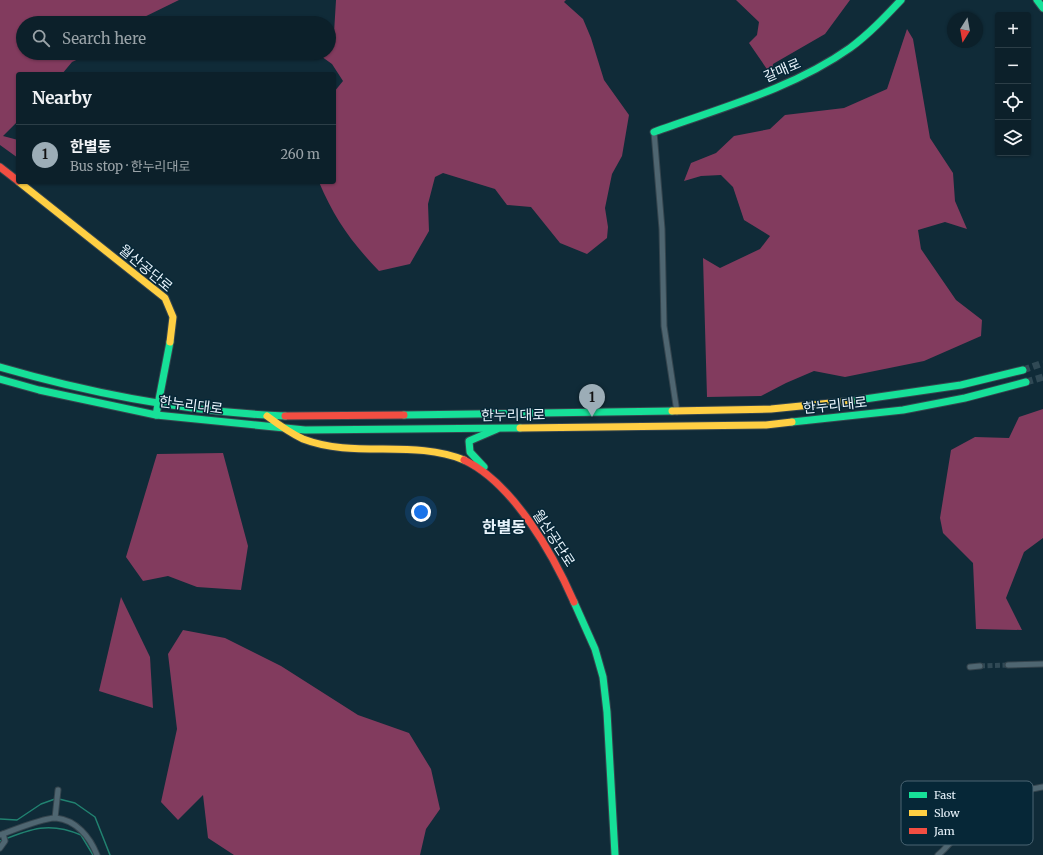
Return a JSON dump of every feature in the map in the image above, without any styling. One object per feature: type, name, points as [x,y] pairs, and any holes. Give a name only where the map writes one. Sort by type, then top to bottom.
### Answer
[{"type":"street","name":"갈매로","points":[[654,132],[790,82],[825,65],[857,42],[901,0]]},
{"type":"street","points":[[1037,0],[1043,8]]},
{"type":"street","points":[[654,132],[662,229],[664,326],[676,412]]},
{"type":"street","name":"월산공단로","points":[[0,167],[16,180]]},
{"type":"street","name":"월산공단로","points":[[21,184],[165,298],[173,317],[173,327],[156,415]]},
{"type":"street","name":"한누리대로","points":[[0,367],[68,386],[158,403],[267,416],[305,417],[676,412],[771,409],[837,404],[962,385],[1023,370]]},
{"type":"street","name":"한누리대로","points":[[0,379],[39,390],[156,415],[306,430],[766,425],[903,410],[965,398],[1026,382]]},
{"type":"street","name":"월산공단로","points":[[267,416],[279,427],[299,437],[322,444],[341,447],[429,450],[451,455],[474,465],[493,478],[519,508],[551,553],[564,576],[597,653],[605,694],[615,855]]},
{"type":"street","points":[[493,478],[470,452],[469,441],[474,437],[484,435],[501,428]]},
{"type":"street","points":[[1008,665],[1043,664]]},
{"type":"street","points":[[970,667],[980,666]]},
{"type":"street","points":[[1033,789],[1043,787]]},
{"type":"street","points":[[54,817],[58,790]]},
{"type":"street","points":[[0,848],[5,841],[2,835],[21,826],[54,817],[72,824],[85,834],[92,843],[97,855]]},
{"type":"street","points":[[938,855],[946,845]]},
{"type":"shaded area","points":[[0,0],[179,0],[146,16],[16,16],[16,60],[76,60],[72,62],[64,72],[16,72],[16,123],[3,136],[16,139],[16,157],[0,145]]},
{"type":"shaded area","points":[[336,0],[566,0],[564,2],[583,19],[591,38],[604,80],[629,115],[622,156],[612,174],[605,208],[608,227],[607,238],[587,254],[560,243],[531,207],[507,205],[495,189],[443,173],[435,177],[428,204],[429,231],[410,264],[379,271],[344,230],[320,184],[336,184],[336,90],[343,81],[332,64],[326,60],[336,60]]},
{"type":"shaded area","points":[[736,0],[850,0],[825,34],[773,64],[771,75],[749,43],[757,35],[759,22]]},
{"type":"shaded area","points":[[907,29],[913,39],[930,138],[953,173],[955,201],[967,229],[945,222],[918,230],[921,249],[956,300],[982,320],[981,336],[924,361],[845,377],[814,371],[761,396],[707,397],[703,258],[720,268],[760,249],[770,236],[744,220],[733,187],[721,175],[701,176],[684,181],[691,163],[716,153],[734,136],[770,129],[785,115],[844,108],[887,89]]},
{"type":"shaded area","points":[[1043,409],[1043,538],[1024,552],[1006,598],[1022,630],[976,629],[973,563],[943,533],[940,518],[951,450],[975,437],[1009,438],[1019,417]]},
{"type":"shaded area","points":[[223,453],[248,546],[241,590],[197,587],[168,576],[143,581],[126,557],[157,454]]},
{"type":"shaded area","points":[[121,597],[150,657],[153,708],[99,691]]},
{"type":"shaded area","points":[[183,630],[225,638],[281,666],[358,715],[409,733],[431,769],[440,809],[426,829],[420,855],[234,855],[208,838],[203,795],[178,820],[161,802],[177,729],[168,654]]},
{"type":"waterway","points":[[0,819],[17,820],[41,804],[55,799]]},
{"type":"waterway","points":[[59,799],[75,803],[95,817],[110,855]]},
{"type":"waterway","points":[[0,841],[30,830],[40,828],[59,828],[81,835],[93,855]]},
{"type":"tunnel","points":[[1023,370],[1043,363]]},
{"type":"tunnel","points":[[1026,382],[1043,377]]},
{"type":"tunnel","points":[[980,666],[1008,665]]},
{"type":"traffic: fast","points":[[654,132],[730,106],[804,75],[828,62],[857,43],[901,0]]},
{"type":"traffic: fast","points":[[1037,0],[1043,8]]},
{"type":"traffic: fast","points":[[156,415],[170,342]]},
{"type":"traffic: fast","points":[[0,367],[35,377],[141,400],[177,406],[249,414],[285,416]]},
{"type":"traffic: fast","points":[[851,401],[961,385],[1023,370]]},
{"type":"traffic: fast","points":[[0,379],[39,390],[156,415],[305,430],[520,428]]},
{"type":"traffic: fast","points":[[792,422],[903,410],[965,398],[1026,382]]},
{"type":"traffic: fast","points":[[404,415],[672,411]]},
{"type":"traffic: fast","points":[[484,467],[470,452],[469,441],[497,429]]},
{"type":"traffic: fast","points":[[574,602],[595,649],[603,677],[607,712],[615,855]]},
{"type":"traffic: slow","points":[[22,184],[165,298],[173,317],[170,342]]},
{"type":"traffic: slow","points":[[672,411],[771,409],[851,401]]},
{"type":"traffic: slow","points":[[267,416],[298,437],[323,445],[343,448],[404,449],[425,451],[445,454],[464,460]]},
{"type":"traffic: slow","points":[[520,428],[766,425],[792,422]]},
{"type":"traffic: jam","points":[[0,167],[16,179]]},
{"type":"traffic: jam","points":[[285,416],[404,415]]},
{"type":"traffic: jam","points":[[464,460],[482,471],[499,485],[515,502],[543,542],[574,602]]},
{"type":"place","name":"한별동","points":[[592,417]]},
{"type":"district","name":"한별동","points":[[504,527]]}]
